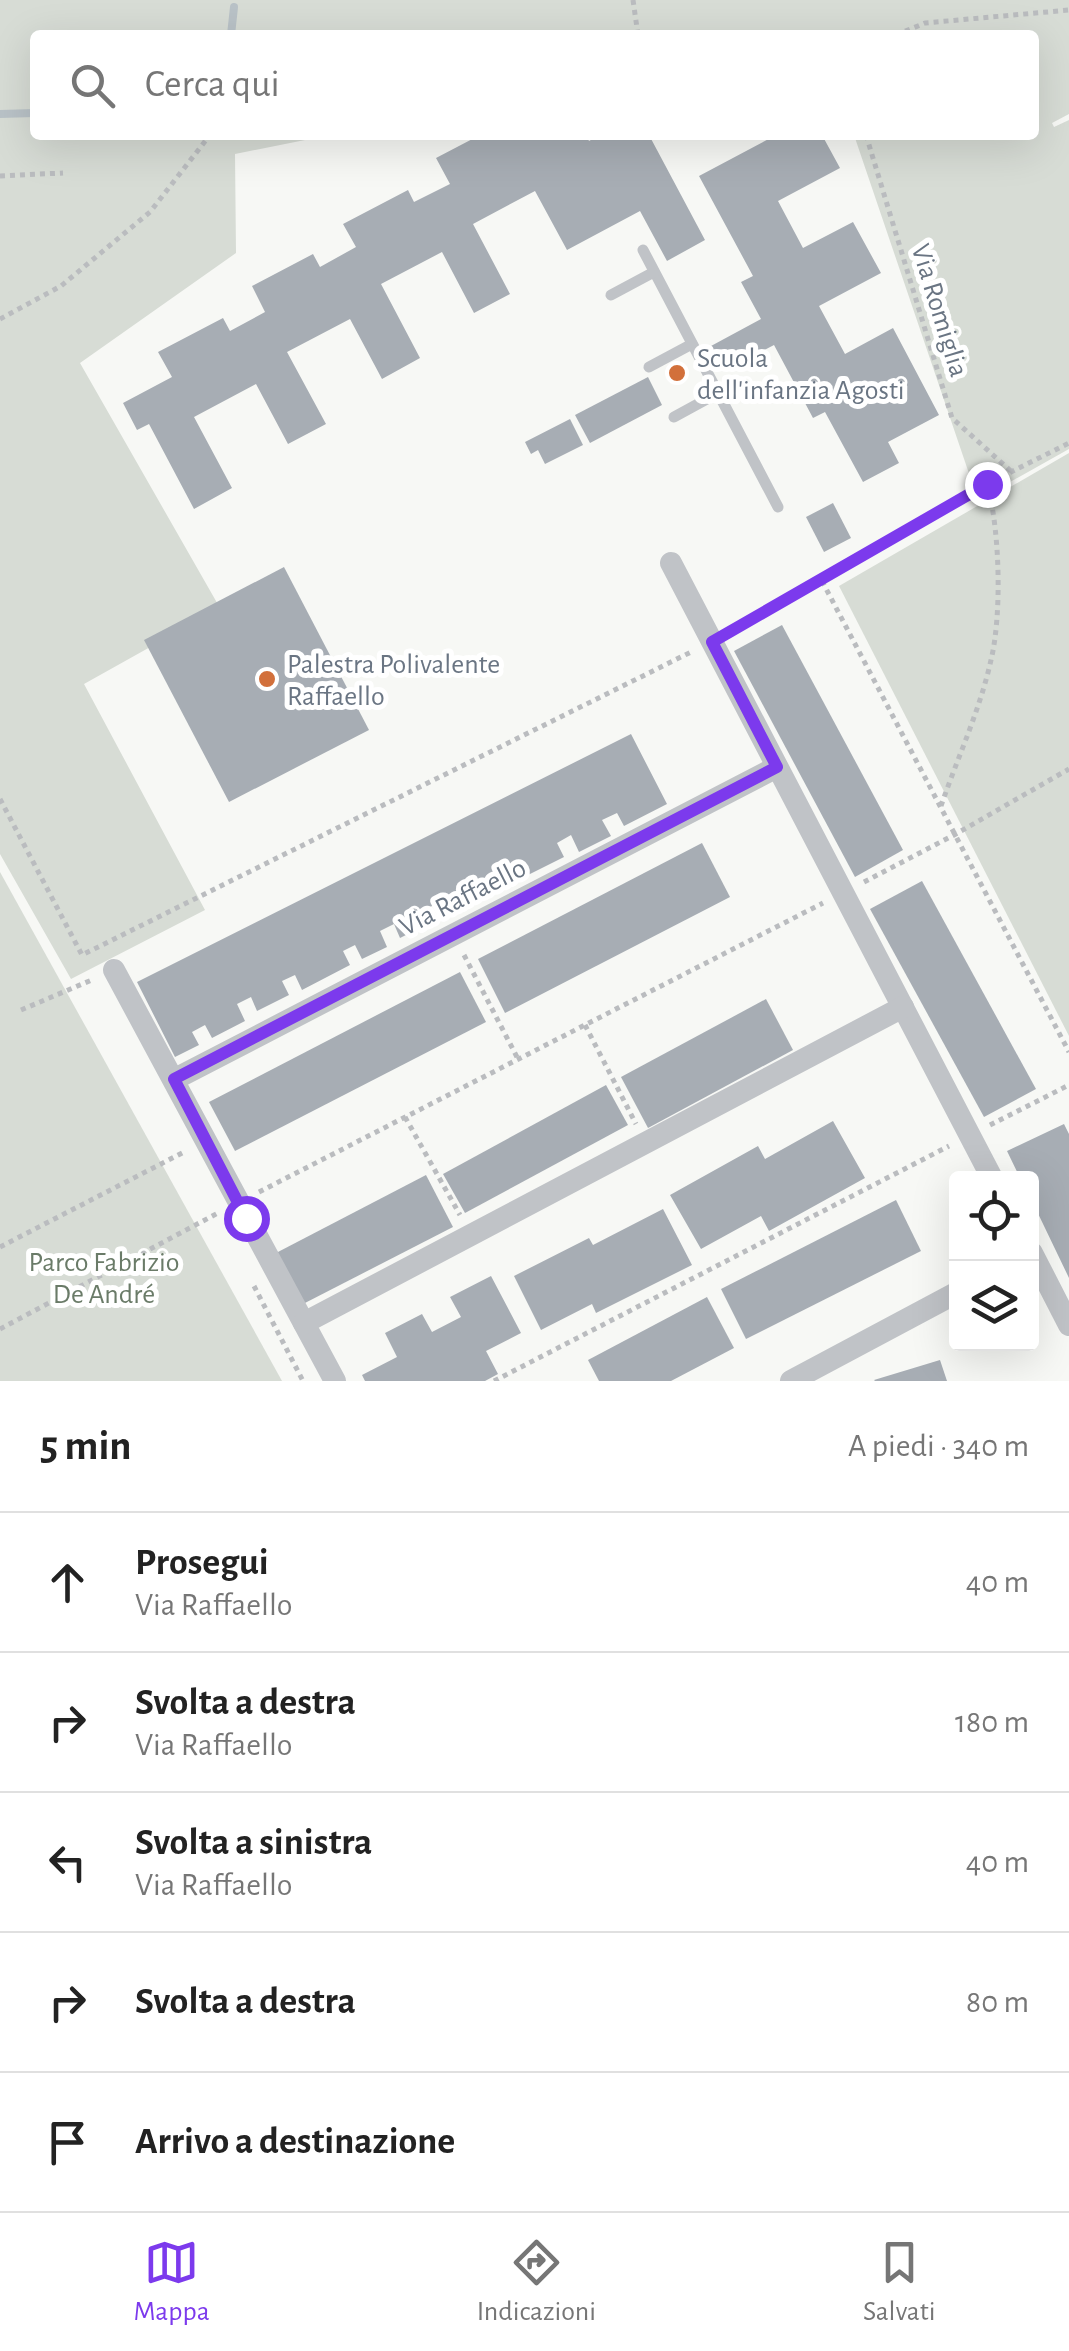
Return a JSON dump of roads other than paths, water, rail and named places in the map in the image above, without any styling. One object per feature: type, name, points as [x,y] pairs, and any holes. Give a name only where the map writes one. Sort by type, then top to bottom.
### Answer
[{"type":"street","points":[[671,563],[988,1171]]},
{"type":"street","name":"Via Raffaello","points":[[174,1079],[777,767]]},
{"type":"street","points":[[104,974],[174,1079],[335,1381]]},
{"type":"street","points":[[304,1323],[902,1006]]},
{"type":"street","points":[[1036,1261],[1069,1325]]},
{"type":"street","points":[[791,1381],[949,1298]]},
{"type":"lane","points":[[643,250],[778,508]]},
{"type":"lane","points":[[611,295],[654,272]]},
{"type":"lane","points":[[649,367],[692,344]]},
{"type":"lane","points":[[674,417],[718,394]]},
{"type":"waterway","points":[[232,30],[234,7]]},
{"type":"waterway","points":[[0,114],[30,113]]},
{"type":"place","name":"Scuola dell'infanzia Agosti","points":[[677,373]]},
{"type":"place","name":"Palestra Polivalente Raffaello","points":[[267,679]]},
{"type":"park label","name":"Parco Fabrizio De André","points":[[104,1277]]}]
